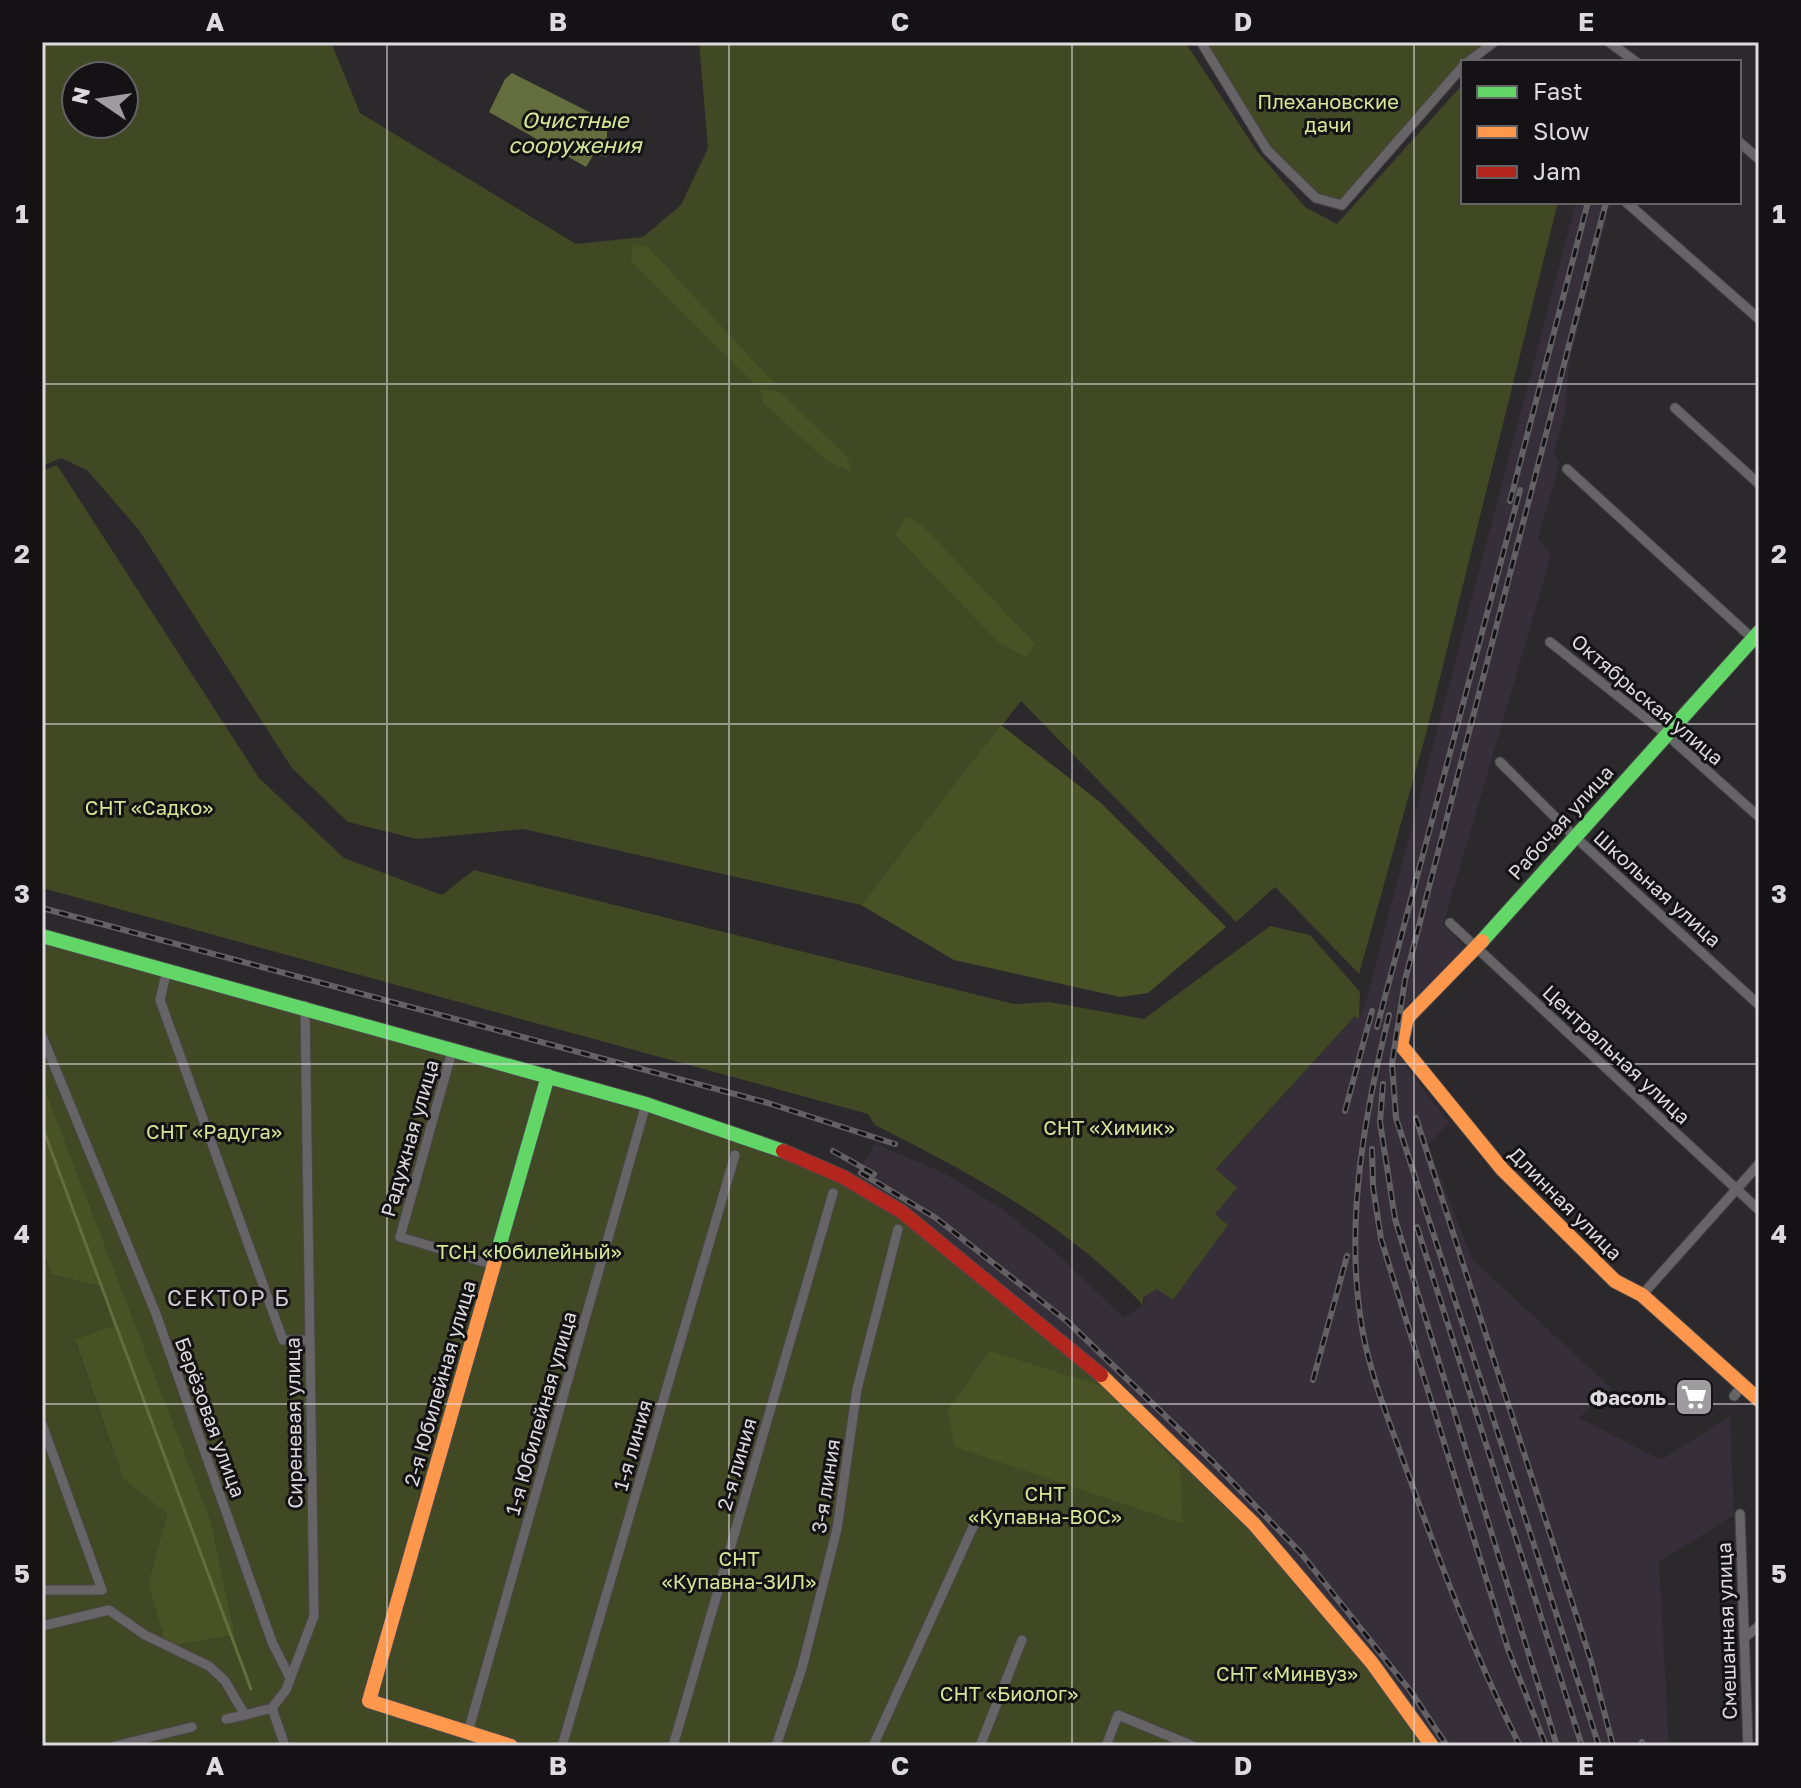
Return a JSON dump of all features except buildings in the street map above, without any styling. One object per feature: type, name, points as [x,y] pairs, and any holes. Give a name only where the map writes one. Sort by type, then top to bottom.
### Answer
[{"type":"street","points":[[1201,42],[1267,150],[1316,198],[1342,205],[1461,68]]},
{"type":"street","points":[[1471,60],[1494,42]]},
{"type":"street","points":[[1609,42],[1633,60]]},
{"type":"street","points":[[1741,144],[1759,159]]},
{"type":"street","points":[[1748,149],[1759,147]]},
{"type":"street","points":[[1628,204],[1759,319]]},
{"type":"street","points":[[1675,408],[1759,484]]},
{"type":"street","points":[[1567,469],[1756,636]]},
{"type":"street","name":"Рабочая улица","points":[[1401,1045],[1407,1018],[1476,947],[1573,835],[1756,636]]},
{"type":"street","name":"Октябрьская улица","points":[[1550,642],[1666,734],[1759,817]]},
{"type":"street","name":"Школьная улица","points":[[1500,762],[1573,835],[1759,1005]]},
{"type":"street","name":"Центральная улица","points":[[1450,923],[1759,1210]]},
{"type":"street","points":[[42,936],[305,1006],[646,1104],[758,1141],[843,1177],[902,1212],[940,1240],[1124,1394],[1254,1524],[1372,1663],[1432,1746]]},
{"type":"street","points":[[167,970],[160,1000],[283,1340],[310,1340]]},
{"type":"street","name":"Сиреневая улица","points":[[272,1708],[286,1690],[314,1616],[305,1006]]},
{"type":"street","name":"Берёзовая улица","points":[[42,1036],[156,1314],[272,1642],[290,1678]]},
{"type":"street","name":"Длинная улица","points":[[1401,1045],[1502,1169],[1615,1281],[1642,1295],[1738,1391],[1759,1400]]},
{"type":"street","name":"Радужная улица","points":[[453,1048],[400,1237],[494,1265]]},
{"type":"street","name":"2-я Юбилейная улица","points":[[468,1732],[369,1701],[548,1076]]},
{"type":"street","name":"1-я Юбилейная улица","points":[[468,1732],[646,1104]]},
{"type":"street","name":"1-я линия","points":[[562,1746],[735,1155]]},
{"type":"street","points":[[1642,1295],[1759,1164]]},
{"type":"street","name":"2-я линия","points":[[673,1746],[833,1193]]},
{"type":"street","name":"3-я линия","points":[[776,1746],[802,1668],[837,1529],[857,1389],[898,1229]]},
{"type":"street","points":[[42,1424],[102,1590],[42,1590]]},
{"type":"street","name":"Смешанная улица","points":[[1740,1514],[1748,1746]]},
{"type":"street","points":[[873,1746],[973,1527]]},
{"type":"street","points":[[42,1626],[109,1610],[145,1635],[209,1666],[225,1681],[245,1715]]},
{"type":"street","points":[[1744,1638],[1759,1626]]},
{"type":"street","points":[[980,1746],[1022,1640]]},
{"type":"street","points":[[226,1719],[272,1708],[285,1746]]},
{"type":"street","points":[[1106,1746],[1118,1715],[1193,1746]]},
{"type":"street","points":[[115,1746],[192,1727]]},
{"type":"street","points":[[468,1732],[511,1746]]},
{"type":"shaded area","points":[[1575,204],[1610,204],[1569,363],[1565,413],[1553,456],[1560,461],[1538,539],[1551,556],[1443,925],[1468,951],[1407,1006],[1399,1032],[1399,1049],[1407,1068],[1449,1122],[1428,1145],[1472,1259],[1611,1388],[1579,1418],[1661,1460],[1730,1416],[1734,1515],[1659,1562],[1669,1746],[1439,1746],[1316,1585],[1138,1402],[943,1235],[855,1176],[875,1144],[942,1172],[1001,1208],[1054,1251],[1124,1318],[1143,1305],[1146,1301],[1143,1298],[1149,1291],[1157,1289],[1173,1299],[1215,1214],[1216,1170],[1355,1016],[1359,1018],[1365,1005]]},
{"type":"shaded area","points":[[633,244],[648,247],[775,384],[755,384],[631,262]]},
{"type":"shaded area","points":[[761,389],[780,392],[848,458],[852,472],[827,461],[763,403]]},
{"type":"shaded area","points":[[906,516],[924,527],[1035,644],[1026,657],[998,642],[895,535]]},
{"type":"shaded area","points":[[1001,725],[1100,802],[1226,927],[1148,993],[1120,997],[954,960],[861,905]]},
{"type":"shaded area","points":[[42,1081],[211,1521],[235,1635],[178,1645],[164,1639],[148,1583],[167,1514],[123,1479],[75,1340],[113,1326],[101,1287],[51,1274],[42,1247]]},
{"type":"shaded area","points":[[990,1351],[1105,1387],[1180,1467],[1183,1524],[955,1447],[947,1411]]},
{"type":"green space","points":[[42,42],[331,42],[360,113],[576,244],[643,237],[681,205],[708,148],[699,42],[1185,42],[1257,151],[1305,207],[1337,224],[1461,86],[1461,204],[1558,204],[1427,730],[1359,974],[1275,887],[1236,922],[1021,701],[861,905],[523,829],[417,839],[348,822],[292,768],[139,530],[87,470],[61,458],[42,466]]},
{"type":"green space","name":"Плехановские дачи","points":[[1201,42],[1487,42],[1471,60],[1461,60],[1461,71],[1342,205],[1316,198],[1267,150]]},
{"type":"green space","points":[[57,465],[259,778],[344,858],[442,895],[474,870],[1014,1004],[1050,1002],[1144,1019],[1270,926],[1310,935],[1360,992],[1359,1019],[1355,1016],[1216,1169],[1237,1188],[1215,1214],[1228,1225],[1173,1300],[1157,1289],[1143,1297],[1143,1305],[1083,1250],[1017,1203],[875,1125],[868,1114],[42,888],[42,471]]},
{"type":"green space","points":[[42,936],[758,1141],[902,1212],[1124,1394],[1254,1524],[1432,1746],[42,1746],[42,1247],[51,1274],[101,1287],[113,1326],[75,1341],[123,1479],[167,1514],[148,1583],[164,1639],[179,1645],[235,1635],[211,1521],[42,1081]]},
{"type":"water","name":"Очистные сооружения","points":[[512,73],[607,121],[607,157],[594,154],[586,167],[489,112],[505,79]]},
{"type":"waterway","points":[[42,1126],[251,1689]]},
{"type":"railway","points":[[1510,501],[1587,204]]},
{"type":"railway","points":[[1599,1746],[1396,1118],[1392,1064],[1405,980],[1605,204]]},
{"type":"railway","points":[[1377,1027],[1520,490]]},
{"type":"railway","points":[[42,908],[768,1103],[895,1144]]},
{"type":"railway","points":[[1345,1111],[1372,1011]]},
{"type":"railway","points":[[1389,1015],[1372,1089],[1360,1164],[1355,1240],[1363,1335],[1379,1394],[1446,1576],[1473,1645],[1520,1746]]},
{"type":"railway","points":[[1383,1084],[1380,1122],[1395,1219],[1557,1746]]},
{"type":"railway","points":[[1416,1118],[1591,1661],[1613,1746]]},
{"type":"railway","points":[[1372,1149],[1373,1187],[1381,1239],[1508,1649],[1546,1746]]},
{"type":"railway","points":[[833,1151],[874,1174]]},
{"type":"railway","points":[[861,1173],[936,1218],[1068,1322],[1213,1462],[1300,1552],[1412,1693],[1447,1746]]},
{"type":"railway","points":[[1417,1227],[1582,1746]]},
{"type":"railway","points":[[1313,1380],[1347,1256]]},
{"type":"railway","points":[[1642,1742],[1643,1746]]},
{"type":"traffic: fast","points":[[1482,941],[1759,632]]},
{"type":"traffic: fast","points":[[42,936],[646,1104],[783,1151]]},
{"type":"traffic: fast","points":[[497,1254],[548,1076]]},
{"type":"traffic: slow","points":[[1482,941],[1407,1018],[1401,1045],[1502,1169],[1615,1281],[1642,1295],[1759,1400]]},
{"type":"traffic: slow","points":[[497,1254],[369,1701],[511,1746]]},
{"type":"traffic: slow","points":[[1101,1375],[1254,1524],[1372,1663],[1432,1746]]},
{"type":"traffic: jam","points":[[783,1151],[843,1177],[902,1212],[1101,1375]]},
{"type":"place","name":"Фасоль","points":[[1694,1397]]},
{"type":"district","name":"СЕКТОР Б","points":[[229,1297]]},
{"type":"park label","name":"СНТ «Садко»","points":[[149,807]]},
{"type":"park label","name":"СНТ «Химик»","points":[[1109,1127]]},
{"type":"park label","name":"СНТ «Радуга»","points":[[214,1131]]},
{"type":"park label","name":"ТСН «Юбилейный»","points":[[529,1251]]},
{"type":"park label","name":"СНТ «Купавна-ВОС»","points":[[1045,1504]]},
{"type":"park label","name":"СНТ «Купавна-ЗИЛ»","points":[[739,1570]]},
{"type":"park label","name":"СНТ «Минвуз»","points":[[1287,1673]]},
{"type":"park label","name":"СНТ «Биолог»","points":[[1009,1693]]}]
